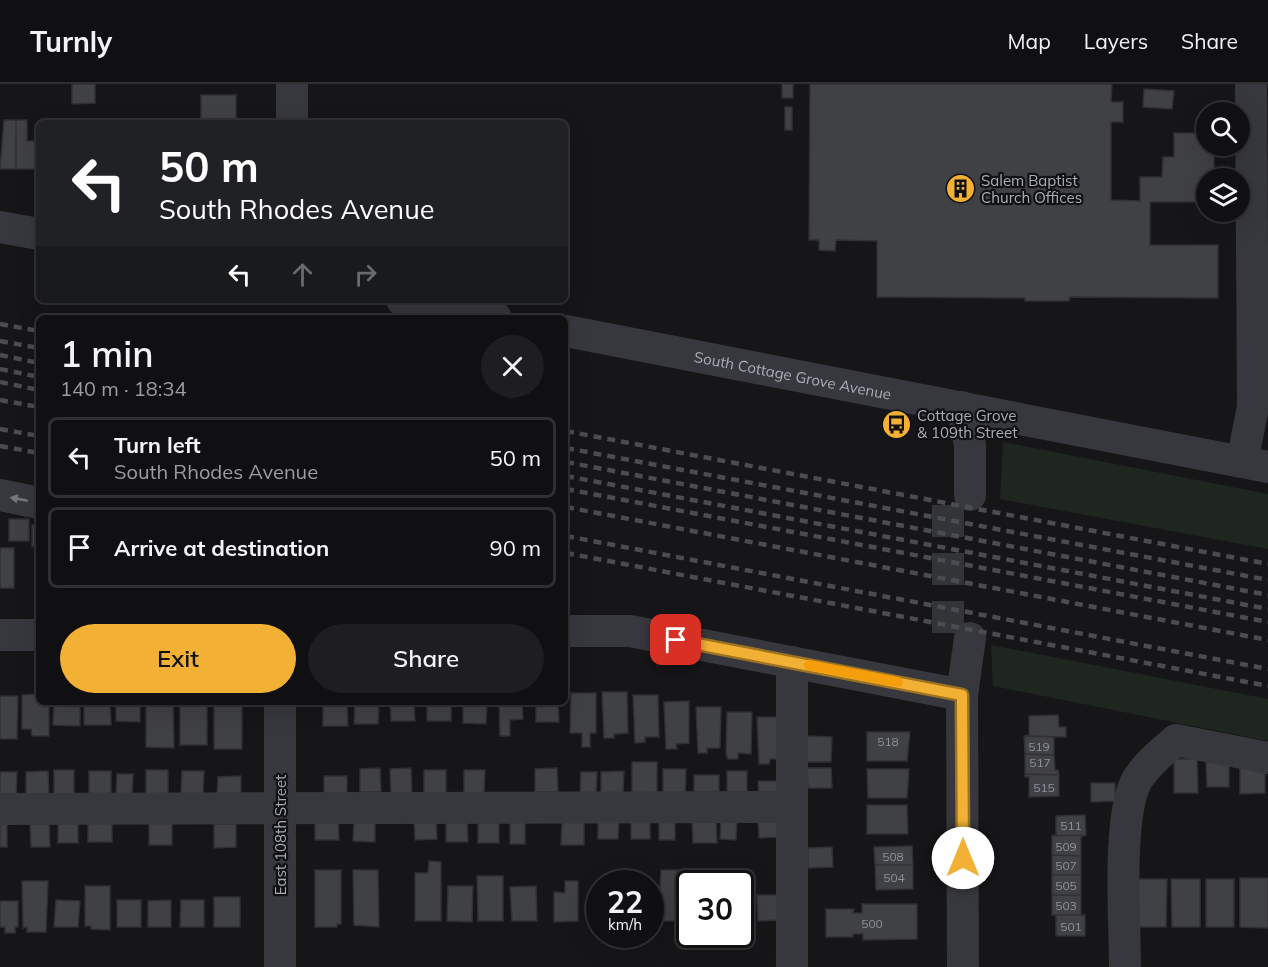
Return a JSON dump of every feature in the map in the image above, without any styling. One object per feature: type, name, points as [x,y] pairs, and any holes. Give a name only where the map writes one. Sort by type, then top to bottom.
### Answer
[{"type":"street","points":[[292,84],[292,120]]},
{"type":"street","points":[[1251,84],[1261,223],[1261,409],[1255,464]]},
{"type":"street","points":[[0,227],[36,233]]},
{"type":"street","points":[[418,303],[480,315]]},
{"type":"street","name":"South Cottage Grove Avenue","points":[[568,331],[1255,464]]},
{"type":"street","points":[[959,492],[970,444],[962,407]]},
{"type":"street","points":[[0,495],[36,502]]},
{"type":"street","points":[[568,631],[630,631],[962,695]]},
{"type":"street","points":[[0,635],[36,635]]},
{"type":"street","points":[[959,636],[962,695],[963,967]]},
{"type":"street","points":[[792,662],[792,967]]},
{"type":"street","name":"East 108th Street","points":[[280,705],[280,967]]},
{"type":"street","points":[[1125,967],[1126,814],[1138,778],[1150,763],[1176,740],[1268,758]]},
{"type":"street","points":[[0,809],[792,807]]},
{"type":"shaded area","points":[[1003,442],[1268,494],[1268,549],[1000,499]]},
{"type":"shaded area","points":[[991,645],[1268,699],[1268,741],[993,686]]},
{"type":"building","points":[[72,84],[95,84],[95,103],[72,104]]},
{"type":"building","points":[[782,84],[793,84],[793,98],[782,98]]},
{"type":"building","name":"Salem Baptist Church Offices","points":[[810,84],[1112,84],[1111,102],[1123,102],[1123,122],[1111,122],[1111,200],[1140,201],[1140,177],[1162,177],[1163,157],[1174,157],[1174,133],[1196,133],[1196,156],[1214,156],[1214,168],[1196,168],[1196,202],[1150,202],[1150,245],[1218,245],[1218,298],[1070,297],[1069,301],[1025,301],[1025,298],[877,297],[877,241],[836,240],[835,251],[819,250],[819,240],[809,240]]},
{"type":"building","points":[[1144,89],[1174,91],[1172,109],[1143,107]]},
{"type":"building","points":[[201,95],[236,95],[236,120],[201,120]]},
{"type":"building","points":[[785,107],[792,107],[792,130],[785,130]]},
{"type":"building","points":[[4,120],[16,120],[16,169],[0,169]]},
{"type":"building","points":[[16,120],[27,120],[27,141],[36,141],[36,169],[16,169]]},
{"type":"building","points":[[9,519],[29,519],[29,541],[9,541]]},
{"type":"building","points":[[32,525],[36,525],[36,546],[32,547]]},
{"type":"building","points":[[0,548],[14,548],[14,588],[0,588]]},
{"type":"building","points":[[35,562],[36,562],[36,591]]},
{"type":"building","points":[[602,692],[627,692],[628,733],[614,734],[614,738],[604,738]]},
{"type":"building","points":[[571,693],[596,693],[596,733],[590,733],[590,747],[582,747],[582,733],[570,733]]},
{"type":"building","points":[[36,694],[36,705],[49,705],[49,736],[32,736],[31,729],[22,729],[22,695]]},
{"type":"building","points":[[633,695],[658,695],[659,737],[645,737],[645,742],[635,743]]},
{"type":"building","points":[[0,696],[18,696],[17,739],[0,739]]},
{"type":"building","points":[[689,701],[689,743],[676,744],[677,749],[666,749],[664,702]]},
{"type":"building","points":[[54,705],[80,705],[80,726],[53,725]]},
{"type":"building","points":[[84,705],[110,705],[111,725],[84,725]]},
{"type":"building","points":[[116,705],[140,705],[140,722],[116,721]]},
{"type":"building","points":[[146,705],[173,705],[174,748],[146,747]]},
{"type":"building","points":[[180,705],[207,705],[207,745],[180,745]]},
{"type":"building","points":[[214,705],[242,705],[242,749],[214,749]]},
{"type":"building","points":[[323,705],[347,705],[348,726],[323,726]]},
{"type":"building","points":[[355,705],[379,705],[378,724],[354,724]]},
{"type":"building","points":[[390,705],[414,705],[415,721],[391,721]]},
{"type":"building","points":[[427,705],[451,705],[451,721],[427,721]]},
{"type":"building","points":[[463,705],[487,705],[486,724],[463,723]]},
{"type":"building","points":[[499,705],[522,705],[523,719],[510,720],[510,736],[500,736]]},
{"type":"building","points":[[536,705],[558,705],[559,722],[536,722]]},
{"type":"building","points":[[696,707],[721,707],[720,748],[707,748],[707,753],[698,753]]},
{"type":"building","points":[[727,712],[752,712],[751,754],[738,753],[738,759],[728,759],[726,754]]},
{"type":"building","points":[[1058,715],[1059,727],[1066,727],[1066,737],[1024,736],[1029,735],[1029,716]]},
{"type":"building","points":[[757,717],[783,717],[782,759],[770,759],[769,764],[759,764]]},
{"type":"building","points":[[867,732],[910,732],[907,761],[867,761]]},
{"type":"building","points":[[807,736],[832,737],[831,762],[806,762]]},
{"type":"building","points":[[1024,736],[1054,737],[1054,755],[1025,754]]},
{"type":"building","points":[[1025,754],[1054,755],[1055,770],[1058,770],[1059,775],[1025,774]]},
{"type":"building","points":[[1174,759],[1197,759],[1198,793],[1174,793]]},
{"type":"building","points":[[632,762],[657,762],[657,796],[632,796]]},
{"type":"building","points":[[1206,762],[1229,762],[1229,787],[1207,787]]},
{"type":"building","points":[[1265,767],[1265,793],[1240,794],[1240,768]]},
{"type":"building","points":[[380,768],[381,792],[360,792],[360,769]]},
{"type":"building","points":[[411,768],[412,794],[391,794],[390,769]]},
{"type":"building","points":[[557,768],[558,792],[535,792],[535,769]]},
{"type":"building","points":[[807,768],[831,768],[832,788],[808,788]]},
{"type":"building","points":[[663,769],[686,769],[685,796],[663,795]]},
{"type":"building","points":[[867,769],[909,769],[907,798],[868,798]]},
{"type":"building","points":[[54,770],[74,770],[74,794],[54,794]]},
{"type":"building","points":[[146,770],[168,770],[168,795],[146,795]]},
{"type":"building","points":[[424,770],[446,770],[446,794],[424,794]]},
{"type":"building","points":[[464,770],[485,770],[484,793],[464,793]]},
{"type":"building","points":[[48,771],[49,796],[26,796],[26,772]]},
{"type":"building","points":[[89,771],[111,771],[111,795],[89,796]]},
{"type":"building","points":[[182,771],[204,771],[203,795],[181,794]]},
{"type":"building","points":[[624,771],[623,793],[601,793],[601,772]]},
{"type":"building","points":[[727,771],[747,771],[747,793],[727,793]]},
{"type":"building","points":[[0,772],[17,772],[16,796],[0,796]]},
{"type":"building","points":[[581,772],[597,772],[596,795],[580,794]]},
{"type":"building","points":[[117,774],[133,774],[132,796],[116,796]]},
{"type":"building","points":[[1025,774],[1059,775],[1059,796],[1029,797],[1029,777],[1025,777]]},
{"type":"building","points":[[694,775],[719,775],[719,796],[694,796]]},
{"type":"building","points":[[241,776],[241,798],[217,798],[218,777]]},
{"type":"building","points":[[324,776],[347,776],[347,799],[324,799]]},
{"type":"building","points":[[758,781],[782,781],[782,797],[759,797]]},
{"type":"building","points":[[1091,783],[1115,783],[1115,801],[1091,802]]},
{"type":"building","points":[[867,805],[907,805],[908,834],[867,834]]},
{"type":"building","points":[[1085,815],[1086,835],[1052,836],[1056,835],[1056,816]]},
{"type":"building","points":[[338,817],[339,840],[315,840],[315,818]]},
{"type":"building","points":[[436,817],[437,839],[415,840],[414,818]]},
{"type":"building","points":[[721,817],[737,818],[736,840],[720,839]]},
{"type":"building","points":[[598,818],[619,818],[618,839],[598,839]]},
{"type":"building","points":[[631,818],[650,818],[650,839],[631,839]]},
{"type":"building","points":[[659,818],[675,818],[675,840],[659,840]]},
{"type":"building","points":[[780,818],[780,837],[759,838],[758,819]]},
{"type":"building","points":[[112,819],[112,842],[88,842],[88,820]]},
{"type":"building","points":[[478,819],[499,819],[499,843],[478,843]]},
{"type":"building","points":[[525,819],[525,844],[510,844],[510,820]]},
{"type":"building","points":[[692,819],[716,819],[717,843],[693,843]]},
{"type":"building","points":[[58,820],[78,820],[78,843],[58,843]]},
{"type":"building","points":[[354,820],[375,820],[375,842],[353,841]]},
{"type":"building","points":[[446,820],[467,820],[468,842],[446,842]]},
{"type":"building","points":[[562,820],[584,821],[584,845],[561,845]]},
{"type":"building","points":[[49,821],[50,847],[31,847],[30,822]]},
{"type":"building","points":[[149,821],[172,821],[172,845],[149,845]]},
{"type":"building","points":[[0,824],[7,824],[7,847],[0,847]]},
{"type":"building","points":[[214,824],[236,824],[236,847],[214,848]]},
{"type":"building","points":[[1086,835],[1081,837],[1081,856],[1052,855],[1052,836]]},
{"type":"building","points":[[912,846],[913,865],[875,865],[874,847]]},
{"type":"building","points":[[832,847],[833,867],[808,868],[808,848]]},
{"type":"building","points":[[1052,855],[1081,856],[1081,875],[1052,875]]},
{"type":"building","points":[[429,861],[441,862],[441,921],[415,921],[415,873],[428,873]]},
{"type":"building","points":[[875,865],[913,865],[913,889],[876,890]]},
{"type":"building","points":[[315,870],[341,870],[341,924],[337,924],[337,927],[315,927]]},
{"type":"building","points":[[353,870],[378,870],[379,927],[354,925]]},
{"type":"building","points":[[664,870],[676,870],[676,921],[664,921]]},
{"type":"building","points":[[1052,875],[1081,875],[1081,895],[1052,895]]},
{"type":"building","points":[[477,876],[503,876],[503,921],[478,921]]},
{"type":"building","points":[[1240,878],[1268,878],[1268,928],[1240,927]]},
{"type":"building","points":[[1138,879],[1167,879],[1166,927],[1138,927]]},
{"type":"building","points":[[1171,879],[1200,879],[1200,927],[1172,927]]},
{"type":"building","points":[[1206,879],[1234,879],[1234,927],[1206,927]]},
{"type":"building","points":[[22,881],[48,881],[46,932],[27,932],[27,927],[23,928]]},
{"type":"building","points":[[565,881],[578,881],[578,921],[554,922],[554,892],[565,893]]},
{"type":"building","points":[[85,886],[110,886],[110,930],[91,929],[91,926],[85,926]]},
{"type":"building","points":[[448,886],[473,886],[472,922],[447,921]]},
{"type":"building","points":[[536,886],[537,921],[512,921],[510,887]]},
{"type":"building","points":[[757,895],[781,895],[781,920],[758,921]]},
{"type":"building","points":[[1052,895],[1081,895],[1081,915],[1052,915]]},
{"type":"building","points":[[214,897],[240,897],[240,927],[214,927]]},
{"type":"building","points":[[56,900],[80,901],[78,927],[54,927]]},
{"type":"building","points":[[117,900],[141,900],[141,927],[117,927]]},
{"type":"building","points":[[171,900],[171,927],[148,927],[148,901]]},
{"type":"building","points":[[181,900],[204,900],[204,927],[180,927]]},
{"type":"building","points":[[0,901],[18,901],[18,927],[15,927],[15,933],[5,933],[5,927],[0,927]]},
{"type":"building","points":[[862,904],[917,904],[917,939],[863,940],[863,934],[853,934],[853,937],[826,937],[826,909],[854,909],[853,913],[862,913]]},
{"type":"building","points":[[1056,915],[1085,915],[1085,936],[1056,936]]},
{"type":"tunnel","points":[[948,490],[948,633]]},
{"type":"railway","points":[[0,324],[36,330]]},
{"type":"railway","points":[[0,341],[36,347]]},
{"type":"railway","points":[[0,355],[36,362]]},
{"type":"railway","points":[[0,369],[36,376]]},
{"type":"railway","points":[[0,382],[36,389]]},
{"type":"railway","points":[[0,400],[36,406]]},
{"type":"railway","points":[[0,429],[36,435]]},
{"type":"railway","points":[[568,431],[1268,564]]},
{"type":"railway","points":[[0,446],[36,452]]},
{"type":"railway","points":[[568,448],[1268,580]]},
{"type":"railway","points":[[568,462],[1268,595]]},
{"type":"railway","points":[[568,476],[1268,609]]},
{"type":"railway","points":[[568,489],[1268,622]]},
{"type":"railway","points":[[568,507],[1268,640]]},
{"type":"railway","points":[[568,536],[1268,669]]},
{"type":"railway","points":[[568,553],[1268,686]]},
{"type":"slow traffic","points":[[809,665],[898,682]]},
{"type":"place","name":"Salem Baptist Church Offices","points":[[960,189]]},
{"type":"place","name":"Cottage Grove & 109th Street","points":[[896,424]]},
{"type":"route","points":[[676,640],[962,695],[963,858]]}]
